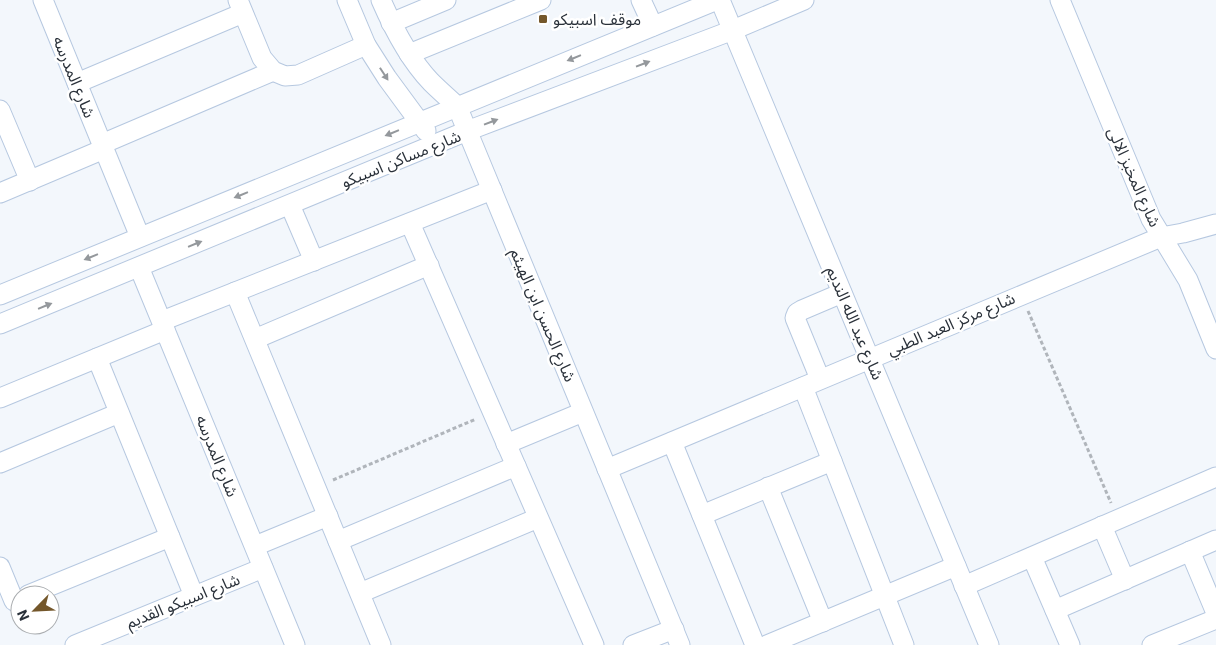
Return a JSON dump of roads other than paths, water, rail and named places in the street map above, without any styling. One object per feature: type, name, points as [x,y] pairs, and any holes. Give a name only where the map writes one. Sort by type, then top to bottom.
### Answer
[{"type":"street","name":"شارع المدرسه","points":[[43,0],[140,237]]},
{"type":"street","points":[[347,0],[366,45],[418,122],[437,144]]},
{"type":"street","name":"شارع الحسن ابن الهيثم","points":[[381,0],[391,23],[409,54],[431,82],[457,106],[677,637]]},
{"type":"street","points":[[391,23],[446,0]]},
{"type":"street","points":[[409,54],[541,0]]},
{"type":"street","points":[[641,0],[653,26]]},
{"type":"street","name":"شارع مساكن اسبيكو","points":[[0,324],[437,144],[733,30],[804,0]]},
{"type":"street","name":"شارع المخبز الالى","points":[[1060,0],[1150,218],[1188,280],[1216,349]]},
{"type":"street","name":"شارع مساكن اسبيكو","points":[[0,294],[653,26],[707,2]]},
{"type":"street","name":"شارع عبد الله النديم","points":[[707,2],[733,30],[989,645]]},
{"type":"street","points":[[77,84],[241,6],[267,66],[285,76],[298,75],[366,45]]},
{"type":"street","points":[[0,193],[273,71]]},
{"type":"street","points":[[0,110],[30,181]]},
{"type":"street","points":[[0,398],[97,358],[235,292],[492,190]]},
{"type":"street","points":[[290,205],[314,261]]},
{"type":"street","points":[[410,222],[594,645]]},
{"type":"street","name":"شارع مركز العبد الطبي","points":[[607,469],[1161,237],[1216,224]]},
{"type":"street","points":[[255,339],[429,266]]},
{"type":"street","name":"شارع المدرسه","points":[[139,267],[295,645]]},
{"type":"street","points":[[235,292],[381,645]]},
{"type":"street","points":[[820,379],[795,318],[797,313],[802,310],[842,293]]},
{"type":"street","points":[[97,358],[194,596]]},
{"type":"street","points":[[803,387],[904,645]]},
{"type":"street","points":[[506,444],[583,412]]},
{"type":"street","points":[[0,463],[119,413]]},
{"type":"street","points":[[672,442],[755,645]]},
{"type":"street","points":[[702,515],[832,461]]},
{"type":"street","points":[[338,541],[516,466]]},
{"type":"street","points":[[964,586],[1216,477]]},
{"type":"street","points":[[768,487],[823,622]]},
{"type":"street","points":[[254,546],[328,516]]},
{"type":"street","points":[[360,593],[538,518]]},
{"type":"street","points":[[1110,523],[1125,580]]},
{"type":"street","points":[[52,585],[170,537]]},
{"type":"street","points":[[1055,610],[1216,540]]},
{"type":"street","points":[[1190,551],[1216,613]]},
{"type":"street","points":[[1032,557],[1070,645]]},
{"type":"street","points":[[768,645],[956,566]]},
{"type":"street","points":[[0,567],[10,589]]},
{"type":"street","name":"شارع اسبيكو القديم","points":[[75,645],[264,568]]},
{"type":"street","points":[[1159,644],[1216,619]]},
{"type":"street","points":[[633,645],[677,637]]},
{"type":"place","name":"موقف اسبيكو","points":[[543,19]]}]
